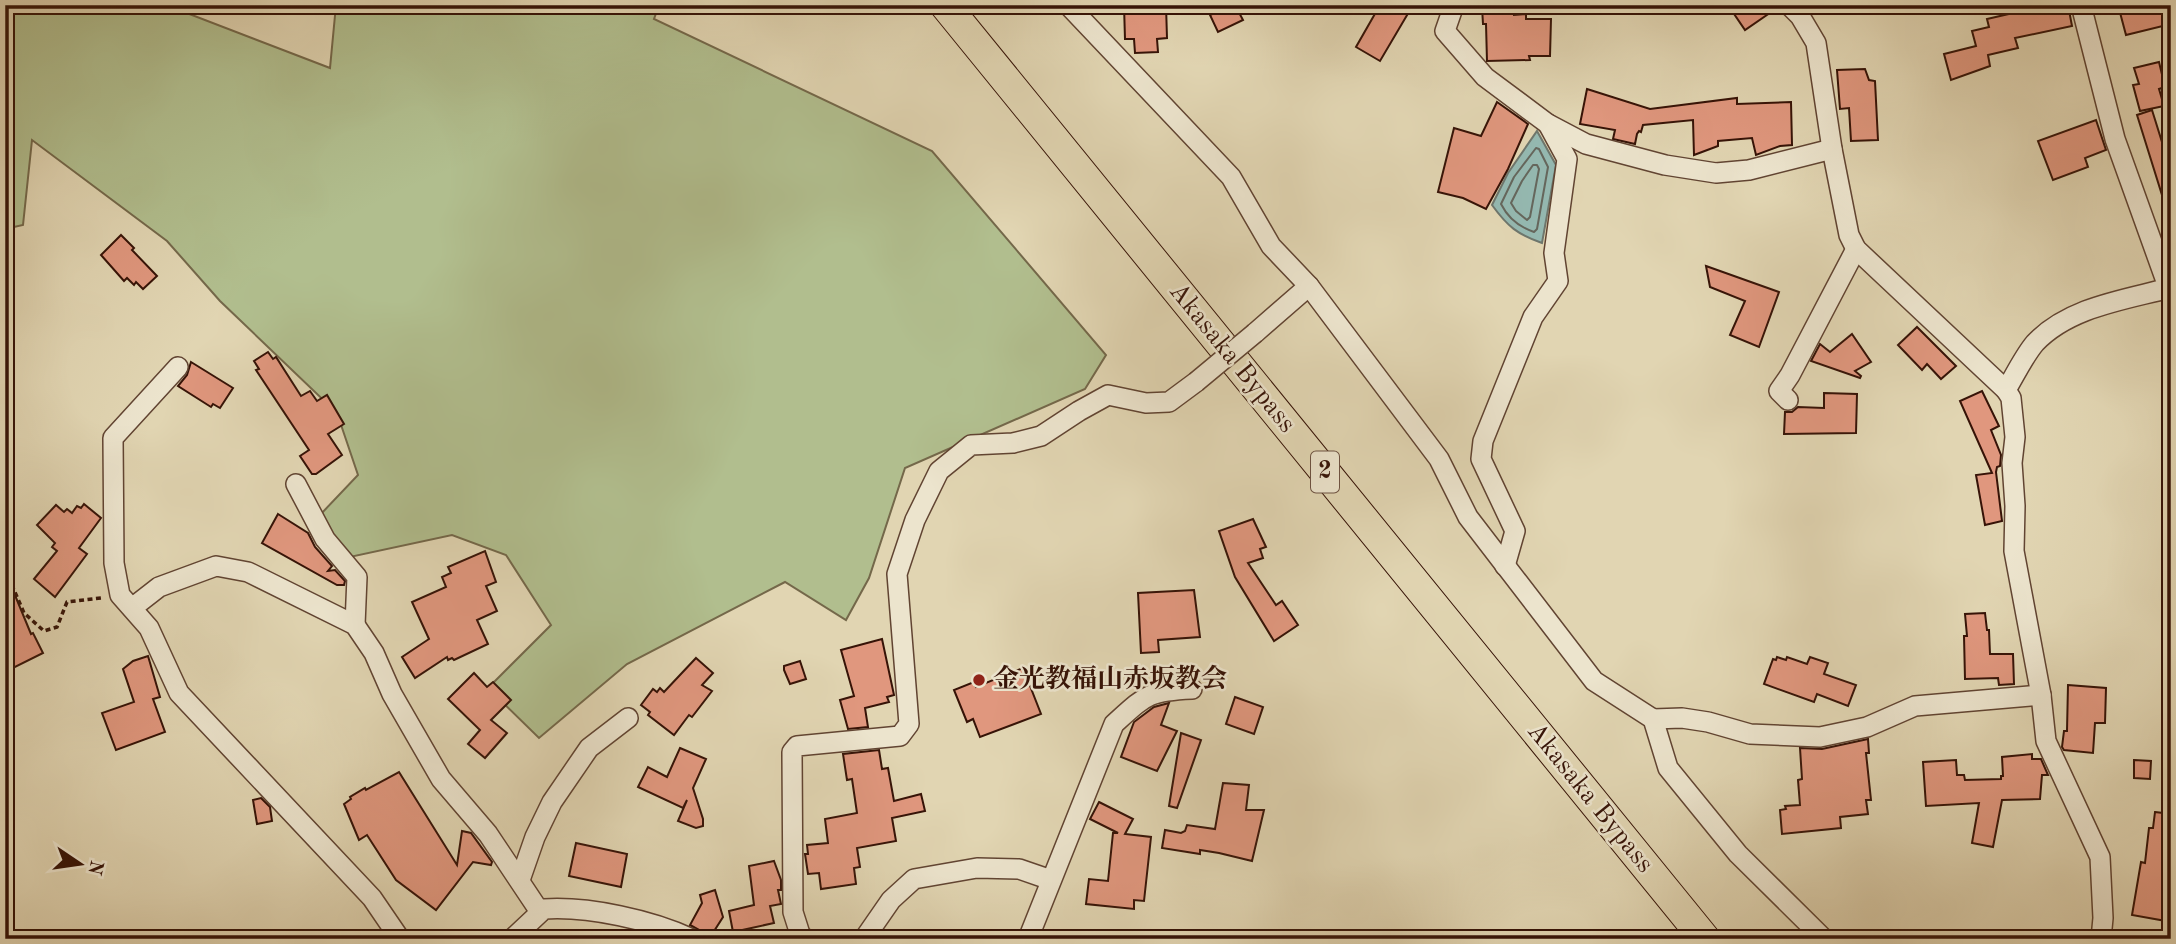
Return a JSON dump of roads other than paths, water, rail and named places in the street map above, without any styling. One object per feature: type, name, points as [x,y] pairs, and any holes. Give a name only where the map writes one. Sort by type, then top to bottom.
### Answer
[{"type":"highway","name":"Akasaka Bypass","points":[[945,5],[1705,939]]},
{"type":"highway","name":"Akasaka Bypass","points":[[959,5],[1718,939]]},
{"type":"street","points":[[1068,5],[1231,177],[1271,246],[1309,286],[1439,459],[1468,517],[1594,681],[1653,719],[1682,718],[1708,722],[1750,734],[1820,737],[1867,727],[1915,706],[2041,695]]},
{"type":"street","points":[[1454,5],[1445,31],[1485,78],[1548,124],[1586,144],[1665,165],[1716,173],[1749,170],[1832,149]]},
{"type":"street","points":[[1788,5],[1800,16],[1816,43],[1832,149],[1849,235],[1856,249],[2006,390],[2011,398],[2015,437],[2012,463],[2014,551],[2041,695],[2046,741],[2100,857],[2103,918],[2101,939]]},
{"type":"street","points":[[2006,390],[2034,344],[2061,322],[2100,306],[2170,291],[2115,139],[2081,5]]},
{"type":"street","points":[[1505,566],[1515,531],[1481,459],[1483,441],[1533,317],[1558,281],[1554,253],[1567,159],[1548,124]]},
{"type":"street","points":[[1788,400],[1779,391],[1856,249]]},
{"type":"street","points":[[804,939],[793,912],[792,752],[797,746],[900,736],[909,724],[897,574],[915,520],[939,471],[971,445],[1013,443],[1041,436],[1108,395],[1146,403],[1170,402],[1309,286]]},
{"type":"street","points":[[178,367],[113,438],[114,563],[126,602],[149,628],[179,693],[372,898],[400,939]]},
{"type":"street","points":[[296,484],[326,539],[357,577],[355,625]]},
{"type":"street","points":[[126,602],[216,566],[248,572],[355,625],[374,653],[392,694],[441,779],[488,834],[540,912]]},
{"type":"street","points":[[1028,939],[1114,724],[1139,701],[1158,691],[1192,690]]},
{"type":"street","points":[[520,880],[535,837],[552,802],[589,748],[628,718]]},
{"type":"street","points":[[1653,719],[1668,768],[1738,854],[1824,939]]},
{"type":"street","points":[[864,939],[891,900],[914,879],[977,868],[1019,869],[1051,880]]},
{"type":"street","points":[[512,939],[544,909],[570,907],[667,927],[692,939]]},
{"type":"water","points":[[1537,131],[1556,165],[1542,243],[1514,229],[1492,205],[1508,173]]},
{"type":"place","name":"金光教福山赤坂教会","points":[[979,680]]}]
